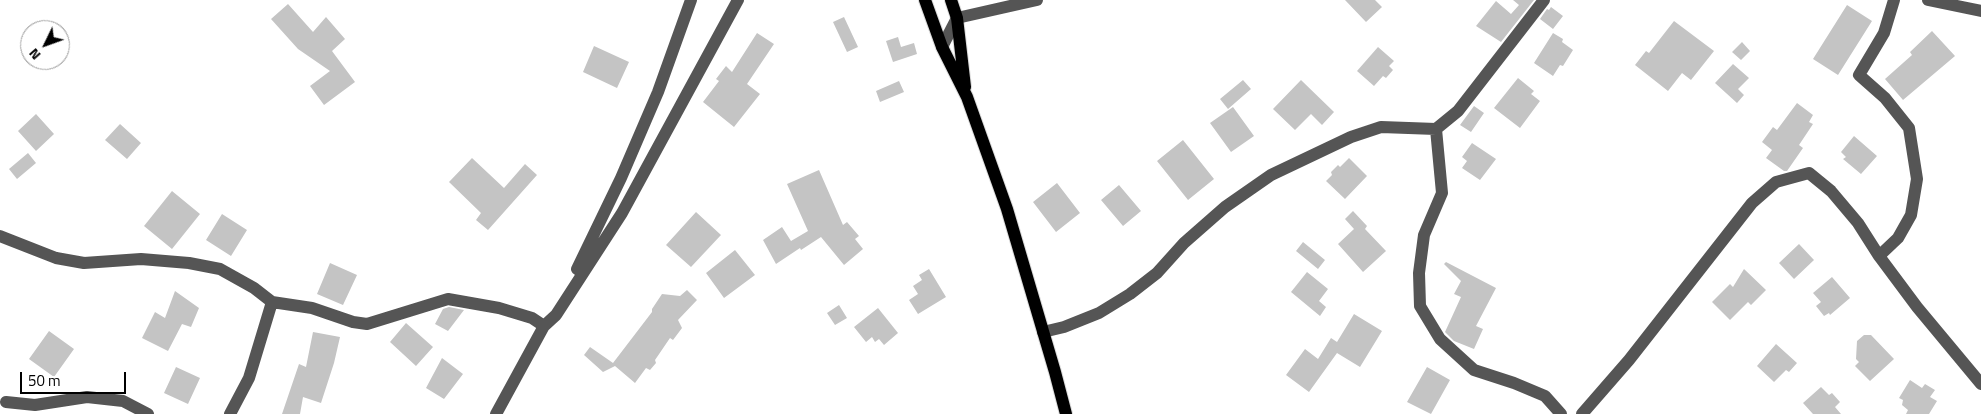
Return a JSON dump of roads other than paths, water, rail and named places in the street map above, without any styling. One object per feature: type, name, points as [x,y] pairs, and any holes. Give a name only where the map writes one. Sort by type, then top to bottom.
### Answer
[{"type":"main road","points":[[923,0],[942,47],[966,97],[1007,209],[1056,372],[1066,414]]},
{"type":"main road","points":[[951,0],[957,18],[966,97]]},
{"type":"street","points":[[556,314],[621,178],[658,92],[691,0]]},
{"type":"street","points":[[496,414],[544,326],[556,314],[622,213],[738,0]]},
{"type":"street","points":[[942,47],[957,18],[1037,0]]},
{"type":"street","points":[[1043,332],[1064,327],[1099,313],[1130,294],[1157,273],[1184,243],[1226,207],[1271,175],[1351,137],[1381,128],[1436,129],[1458,111],[1544,0]]},
{"type":"street","points":[[1879,256],[1898,238],[1911,215],[1917,179],[1908,128],[1885,98],[1860,75],[1884,33],[1894,0]]},
{"type":"street","points":[[1928,0],[1981,11]]},
{"type":"street","points":[[1436,129],[1442,192],[1424,235],[1419,272],[1420,306],[1440,338],[1474,370],[1514,383],[1545,396],[1561,414]]},
{"type":"street","points":[[1582,414],[1629,360],[1752,203],[1776,182],[1809,173],[1831,191],[1858,223],[1879,256],[1917,307],[1981,384]]},
{"type":"street","points":[[0,236],[56,258],[84,263],[141,259],[220,268],[254,288],[272,302],[312,308],[353,322],[367,324],[384,320],[448,299],[499,308],[532,318],[544,326]]},
{"type":"street","points":[[230,414],[249,378],[272,302]]},
{"type":"street","points":[[6,402],[35,404],[87,397],[123,401],[148,414]]}]
